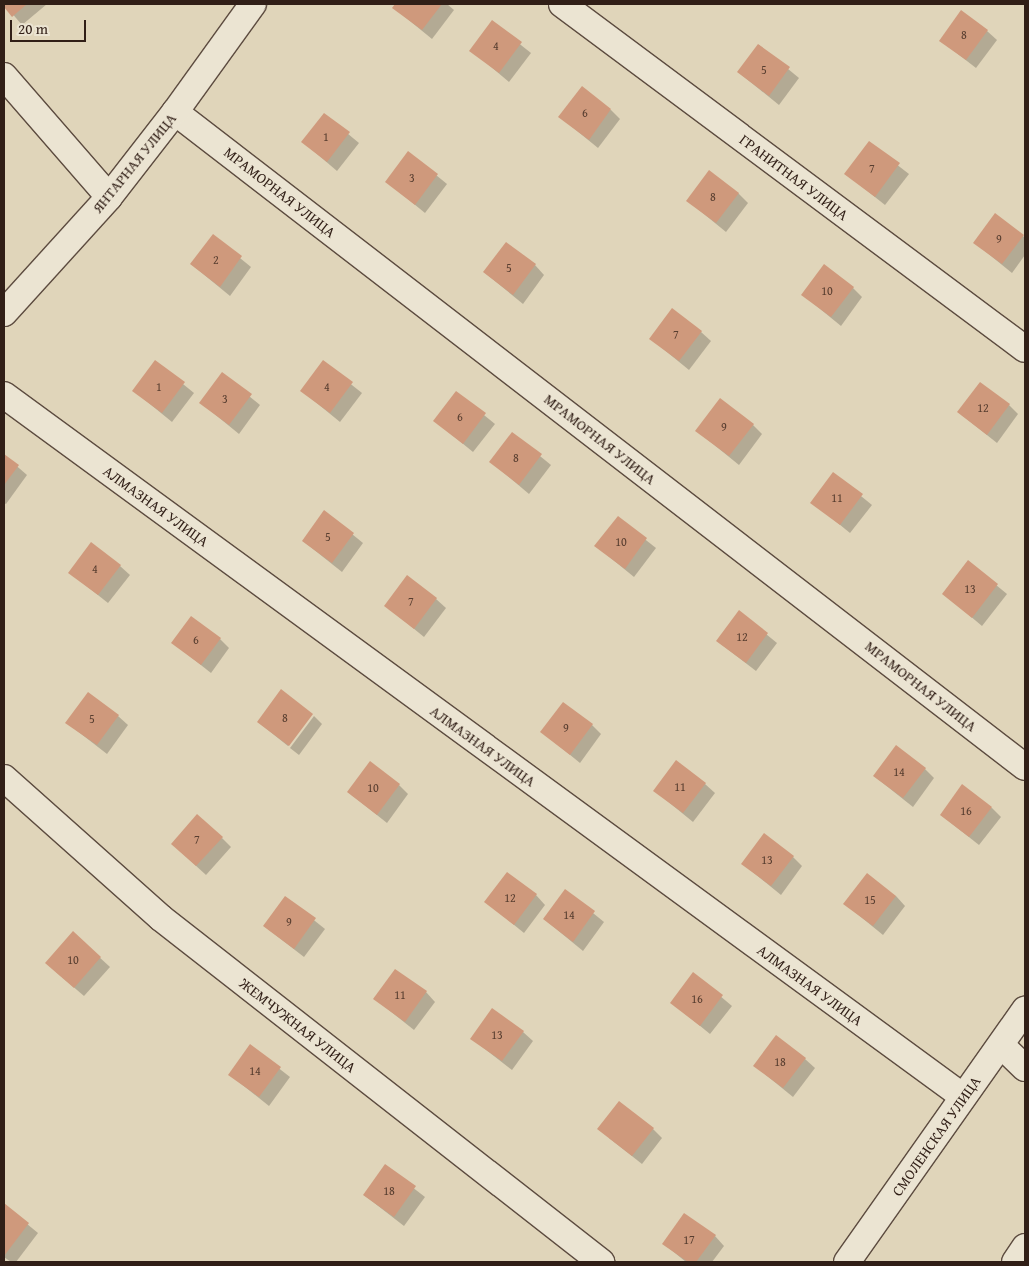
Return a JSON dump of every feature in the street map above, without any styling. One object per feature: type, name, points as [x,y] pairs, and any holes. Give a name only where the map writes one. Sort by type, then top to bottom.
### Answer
[{"type":"street","name":"ЯНТАРНАЯ УЛИЦА","points":[[4,313],[109,197],[175,112],[253,4]]},
{"type":"street","name":"ГРАНИТНАЯ УЛИЦА","points":[[562,4],[1025,349]]},
{"type":"street","points":[[4,76],[109,197]]},
{"type":"street","name":"МРАМОРНАЯ УЛИЦА","points":[[175,112],[1025,767]]},
{"type":"street","name":"АЛМАЗНАЯ УЛИЦА","points":[[4,395],[962,1096]]},
{"type":"street","name":"ЖЕМЧУЖНАЯ УЛИЦА","points":[[4,778],[161,918],[601,1262]]},
{"type":"street","name":"СМОЛЕНСКАЯ УЛИЦА","points":[[847,1262],[962,1096],[1025,1010]]},
{"type":"street","points":[[1001,1045],[1025,1068]]},
{"type":"street","points":[[1015,1262],[1025,1248]]},
{"type":"building","points":[[4,4],[27,4],[12,17],[4,7]]},
{"type":"building","points":[[395,4],[442,4],[422,30],[392,8]]},
{"type":"building","points":[[961,10],[988,30],[966,60],[939,41]]},
{"type":"building","points":[[492,20],[522,42],[499,73],[469,51]]},
{"type":"building","points":[[758,44],[790,67],[769,96],[737,72]]},
{"type":"building","points":[[582,86],[611,109],[589,140],[558,117]]},
{"type":"building","points":[[324,113],[350,132],[327,162],[301,142]]},
{"type":"building","points":[[869,141],[900,163],[875,197],[844,174]]},
{"type":"building","points":[[408,151],[438,174],[415,205],[385,182]]},
{"type":"building","points":[[709,170],[739,193],[716,223],[686,201]]},
{"type":"building","points":[[995,213],[1024,235],[1002,264],[973,243]]},
{"type":"building","points":[[213,234],[242,256],[220,287],[190,264]]},
{"type":"building","points":[[506,242],[536,264],[513,295],[483,272]]},
{"type":"building","points":[[824,264],[854,287],[831,317],[801,295]]},
{"type":"building","points":[[672,308],[702,331],[679,361],[649,339]]},
{"type":"building","points":[[155,360],[185,382],[162,413],[132,391]]},
{"type":"building","points":[[323,360],[353,382],[330,413],[300,391]]},
{"type":"building","points":[[222,372],[252,394],[229,425],[199,403]]},
{"type":"building","points":[[980,382],[1010,404],[987,435],[957,412]]},
{"type":"building","points":[[456,391],[486,413],[463,444],[433,421]]},
{"type":"building","points":[[720,398],[754,424],[729,456],[695,431]]},
{"type":"building","points":[[512,432],[542,454],[519,485],[489,462]]},
{"type":"building","points":[[4,454],[19,465],[4,485]]},
{"type":"building","points":[[833,472],[863,494],[840,525],[810,503]]},
{"type":"building","points":[[324,510],[354,533],[332,563],[302,541]]},
{"type":"building","points":[[618,516],[647,538],[625,569],[594,546]]},
{"type":"building","points":[[91,542],[121,565],[98,595],[68,573]]},
{"type":"building","points":[[968,560],[998,584],[972,618],[942,594]]},
{"type":"building","points":[[407,575],[437,598],[414,629],[384,606]]},
{"type":"building","points":[[739,610],[768,633],[746,663],[716,641]]},
{"type":"building","points":[[191,616],[221,638],[201,665],[171,643]]},
{"type":"building","points":[[281,689],[313,714],[289,746],[257,722]]},
{"type":"building","points":[[88,692],[119,715],[97,745],[65,723]]},
{"type":"building","points":[[563,702],[593,724],[570,755],[540,732]]},
{"type":"building","points":[[896,745],[926,768],[903,798],[873,776]]},
{"type":"building","points":[[676,760],[706,783],[683,813],[653,791]]},
{"type":"building","points":[[370,761],[400,784],[377,815],[347,792]]},
{"type":"building","points":[[962,784],[992,807],[969,837],[940,815]]},
{"type":"building","points":[[197,814],[223,837],[196,866],[171,844]]},
{"type":"building","points":[[764,833],[794,856],[771,886],[741,864]]},
{"type":"building","points":[[507,872],[537,894],[514,925],[484,902]]},
{"type":"building","points":[[867,873],[896,896],[873,926],[843,904]]},
{"type":"building","points":[[565,889],[595,911],[573,942],[543,919]]},
{"type":"building","points":[[285,896],[316,918],[294,949],[263,926]]},
{"type":"building","points":[[73,931],[101,957],[74,988],[45,963]]},
{"type":"building","points":[[395,969],[427,991],[405,1022],[373,999]]},
{"type":"building","points":[[693,972],[723,995],[700,1026],[670,1003]]},
{"type":"building","points":[[492,1008],[524,1031],[502,1061],[470,1039]]},
{"type":"building","points":[[776,1035],[806,1058],[783,1088],[753,1066]]},
{"type":"building","points":[[250,1044],[281,1067],[259,1097],[228,1075]]},
{"type":"building","points":[[619,1101],[654,1128],[632,1156],[597,1129]]},
{"type":"building","points":[[385,1164],[416,1186],[394,1217],[363,1195]]},
{"type":"building","points":[[4,1203],[29,1223],[4,1256]]},
{"type":"building","points":[[684,1213],[716,1235],[696,1262],[688,1262],[662,1244]]}]
